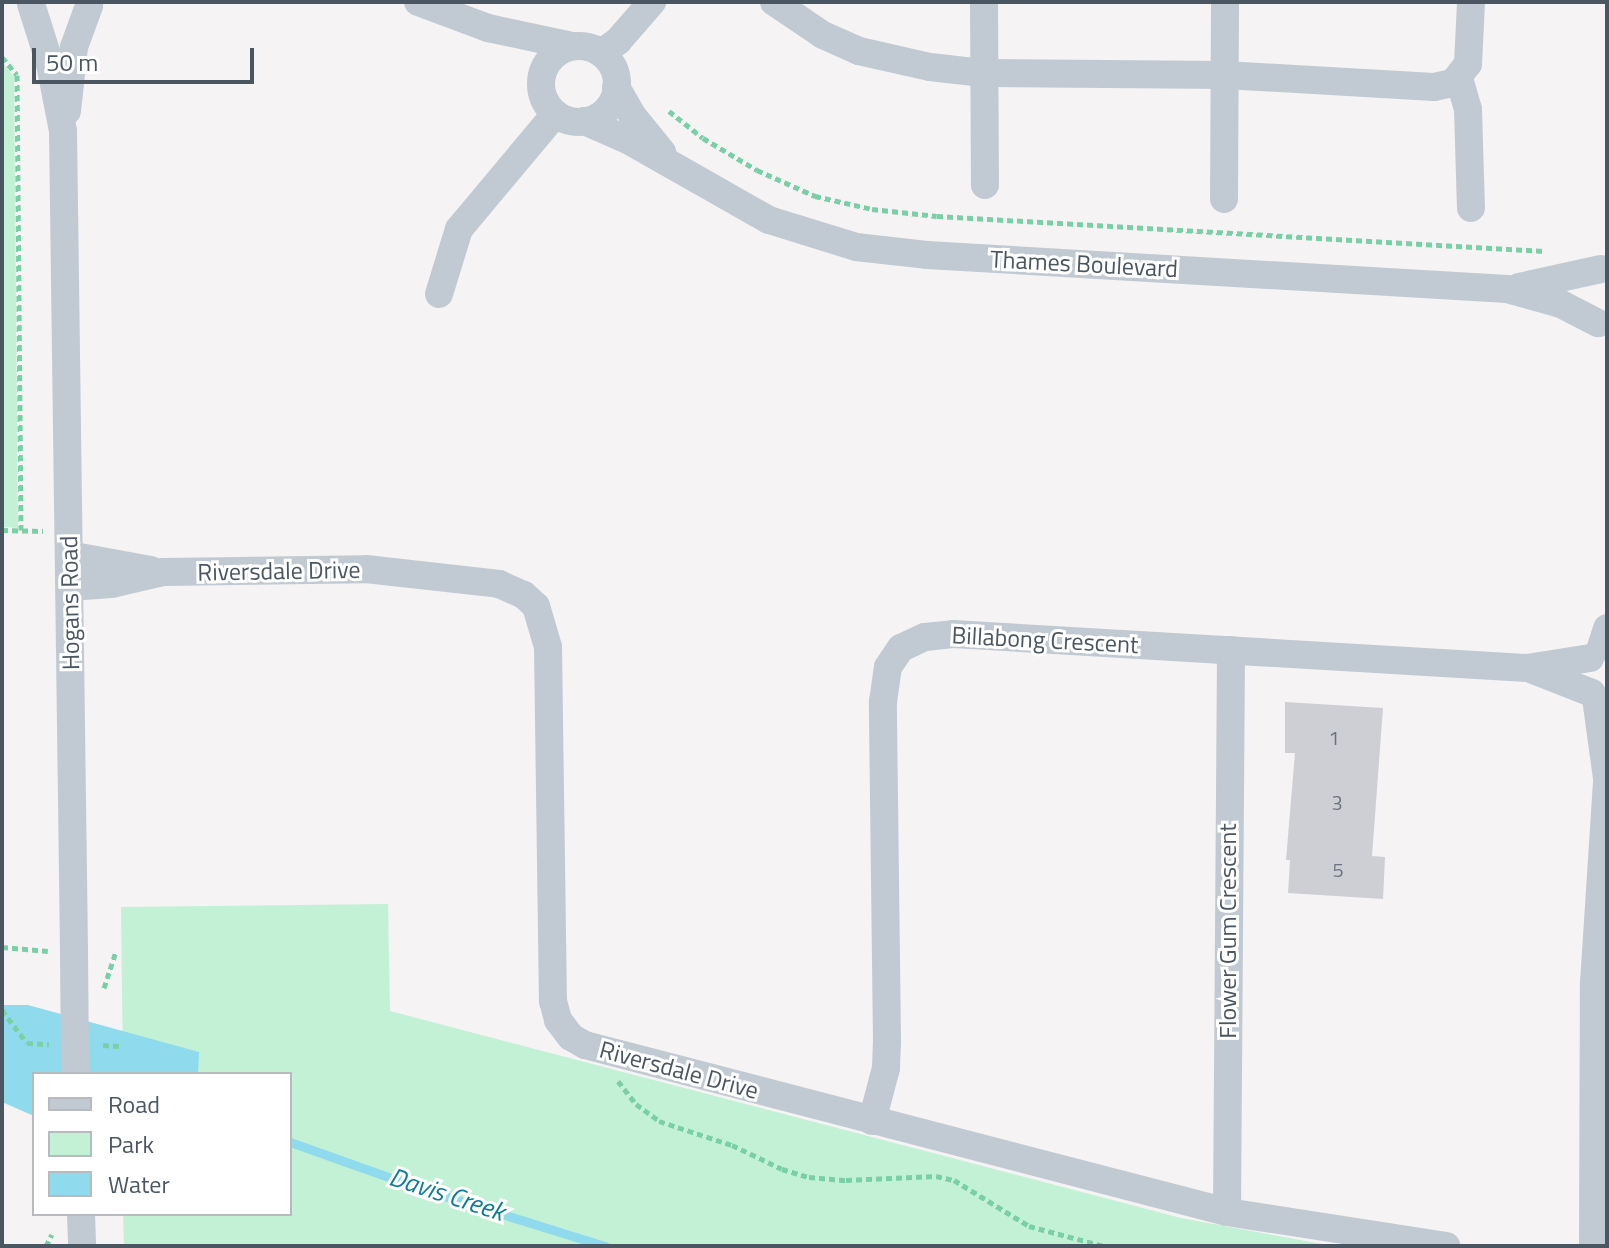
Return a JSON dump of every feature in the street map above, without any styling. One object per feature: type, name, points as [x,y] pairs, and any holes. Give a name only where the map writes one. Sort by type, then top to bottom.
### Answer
[{"type":"street","points":[[418,2],[488,28],[587,47],[601,53],[612,66],[616,87],[606,110],[584,121],[572,121],[555,114],[521,57],[488,28]]},
{"type":"street","points":[[601,53],[618,41],[652,2]]},
{"type":"street","points":[[774,2],[823,35],[859,51],[890,60],[983,73],[1225,75],[1434,87],[1459,78]]},
{"type":"street","points":[[984,2],[985,185]]},
{"type":"street","points":[[1224,199],[1225,2]]},
{"type":"street","points":[[1471,2],[1470,56],[1459,78],[1468,109],[1471,208]]},
{"type":"street","points":[[30,3],[61,14],[94,4]]},
{"type":"street","name":"Hogans Road","points":[[30,3],[50,64],[63,131]]},
{"type":"street","name":"Hogans Road","points":[[75,1072],[62,952],[70,587],[63,131],[74,47],[94,4]]},
{"type":"street","points":[[541,89],[548,62],[572,46]]},
{"type":"street","name":"Thames Boulevard","points":[[616,87],[632,115],[679,170]]},
{"type":"street","points":[[439,294],[459,229],[555,114]]},
{"type":"street","name":"Thames Boulevard","points":[[584,121],[628,140],[769,220],[826,240],[880,250],[1507,289],[1561,304],[1604,329]]},
{"type":"street","points":[[1604,329],[1590,308],[1589,294],[1605,265]]},
{"type":"street","name":"Thames Boulevard","points":[[1507,289],[1562,280],[1605,265]]},
{"type":"street","name":"Riversdale Drive","points":[[69,555],[163,572],[391,570],[499,584],[524,595],[536,606],[543,620],[548,647],[552,978],[558,1020],[571,1037],[585,1045],[1227,1212],[1446,1246]]},
{"type":"street","name":"Riversdale Drive","points":[[70,587],[111,584],[163,572]]},
{"type":"street","name":"Billabong Crescent","points":[[872,1121],[886,1068],[884,682],[894,657],[914,640],[953,634],[1527,668],[1598,698]]},
{"type":"street","points":[[1593,1246],[1594,983],[1607,779],[1598,698],[1585,675],[1601,644]]},
{"type":"street","name":"Billabong Crescent","points":[[1527,668],[1601,644]]},
{"type":"street","name":"Flower Gum Crescent","points":[[1227,1212],[1231,650]]},
{"type":"street","points":[[81,1216],[82,1246]]},
{"type":"path","points":[[2,57],[17,75],[21,530]]},
{"type":"path","points":[[658,101],[703,138],[757,170],[815,196],[872,209],[953,217],[1549,251]]},
{"type":"path","points":[[2,947],[62,952]]},
{"type":"path","points":[[618,1073],[617,1085],[659,1121],[732,1145],[782,1169],[809,1177],[846,1180],[936,1176],[954,1180],[1029,1226],[1104,1246]]},
{"type":"green space","points":[[2,61],[14,77],[18,528],[2,527]]},
{"type":"green space","points":[[388,904],[390,1011],[1181,1218],[1333,1246],[124,1246],[123,1216],[292,1216],[292,1072],[123,1072],[121,907]]},
{"type":"water","points":[[2,1005],[28,1005],[199,1052],[198,1072],[32,1072],[32,1115],[2,1102]]},
{"type":"building","points":[[1285,702],[1383,708],[1372,856],[1385,857],[1383,899],[1288,893],[1290,860],[1286,860],[1295,753],[1285,753]]},
{"type":"waterway","name":"Davis Creek","points":[[292,1143],[425,1190],[605,1246]]}]
